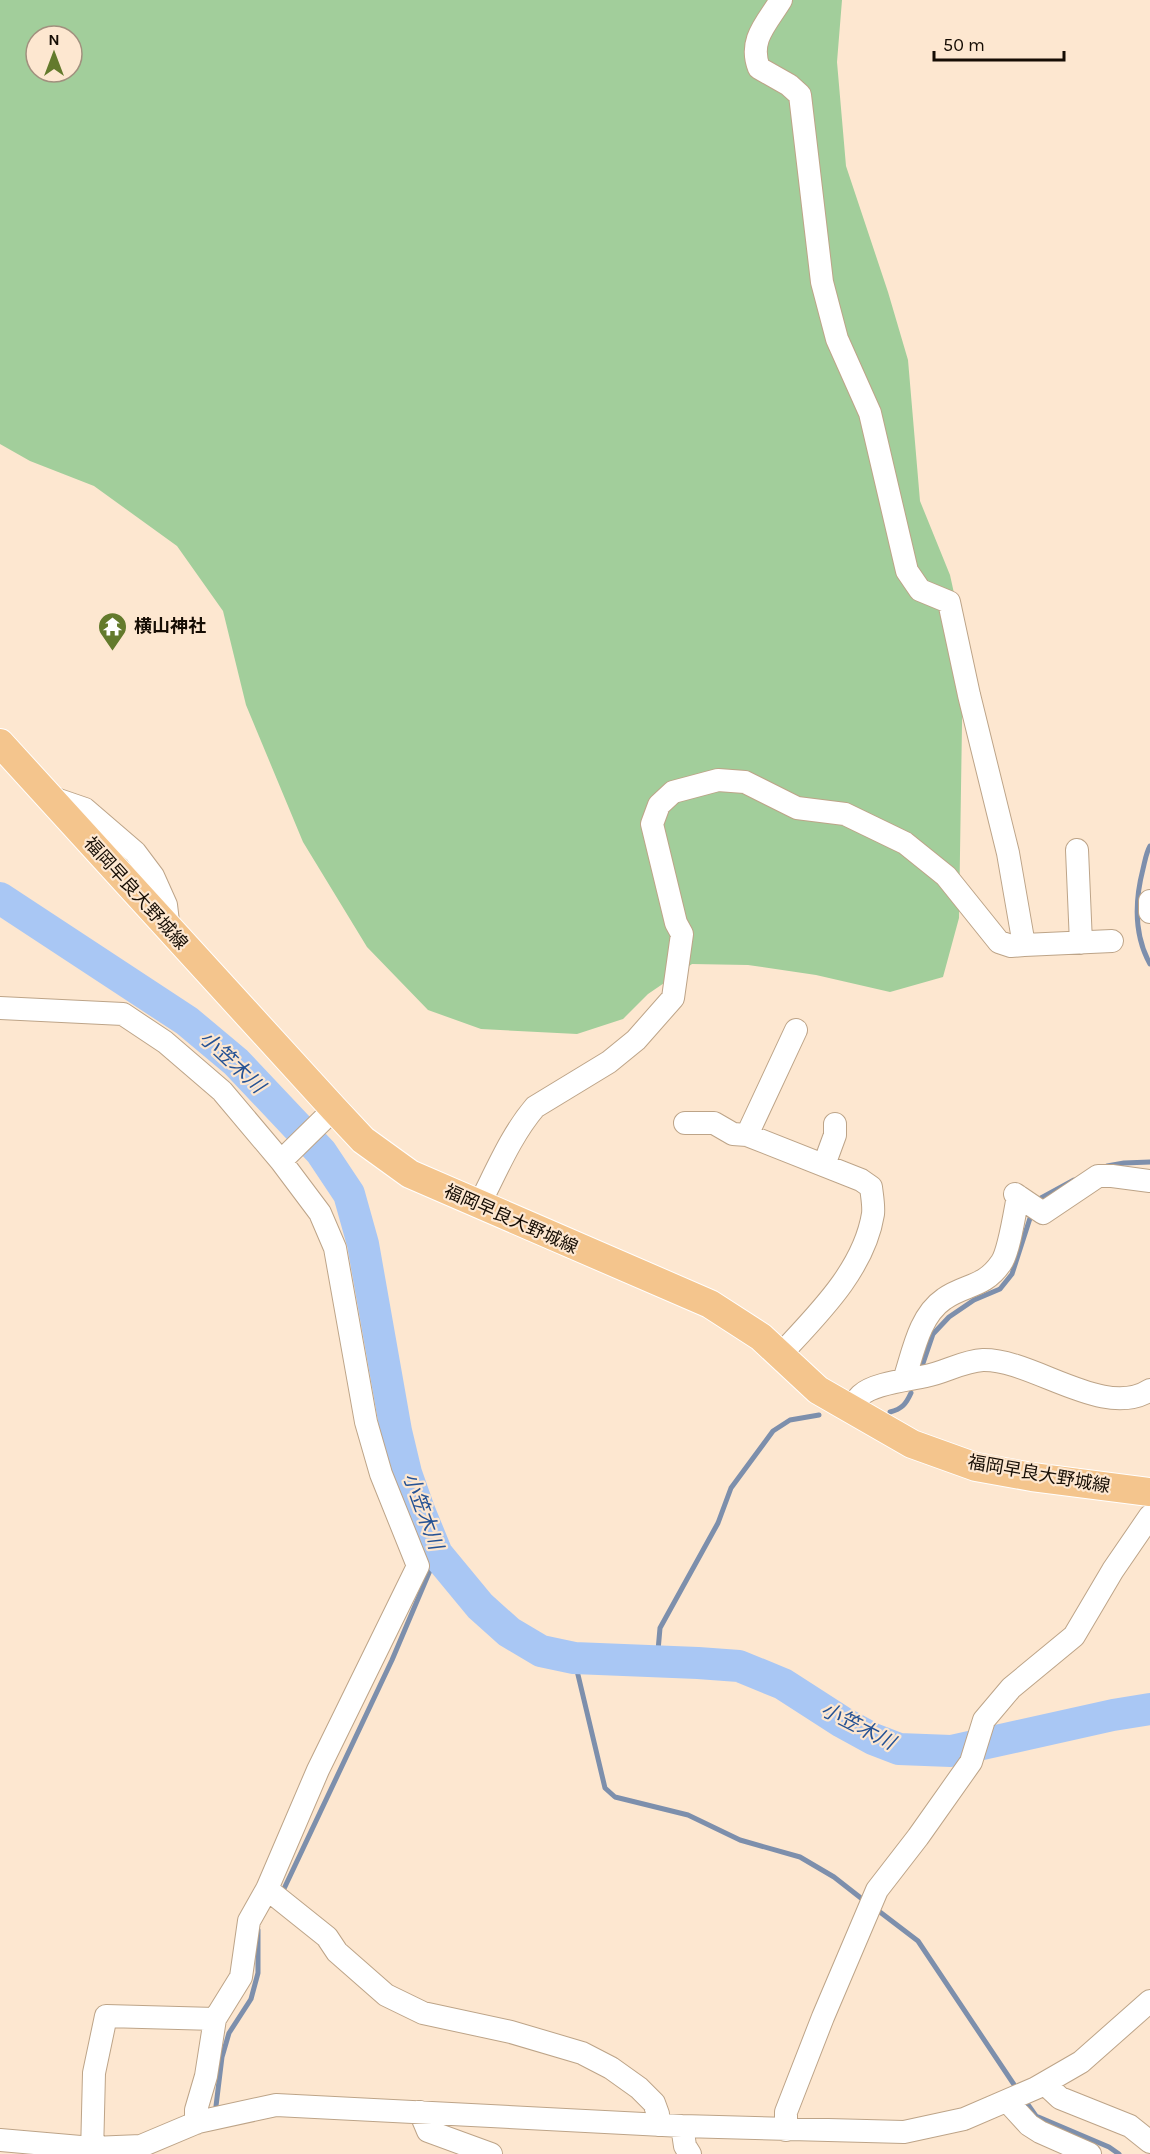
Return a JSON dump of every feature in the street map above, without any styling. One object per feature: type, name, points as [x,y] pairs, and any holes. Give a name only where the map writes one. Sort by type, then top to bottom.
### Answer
[{"type":"main road","name":"福岡早良大野城線","points":[[0,743],[333,1110],[363,1140],[410,1174],[710,1304],[761,1337],[818,1390],[912,1444],[976,1467],[1032,1477],[1150,1492]]},
{"type":"street","points":[[781,0],[756,41],[754,56],[759,68],[789,85],[800,95],[822,282],[837,339],[870,413],[907,571],[920,590],[949,602],[969,695],[1008,853],[1024,945]]},
{"type":"street","points":[[479,1205],[508,1149],[535,1107],[636,1040],[673,998],[681,934],[676,923],[652,824],[659,805],[673,792],[718,780],[745,782],[797,807],[845,814],[904,843],[946,876],[999,942],[1011,946],[1112,941]]},
{"type":"street","points":[[1077,850],[1082,943]]},
{"type":"street","points":[[1150,901],[1150,912]]},
{"type":"street","points":[[0,1008],[123,1014],[165,1042],[222,1091],[281,1161],[320,1213],[335,1248],[366,1422],[381,1474],[418,1566],[318,1770],[267,1889],[249,1921],[241,1977],[215,2019],[206,2076],[196,2110],[195,2123]]},
{"type":"street","points":[[747,1135],[796,1030]]},
{"type":"street","points":[[281,1161],[333,1110]]},
{"type":"street","points":[[685,1123],[714,1123],[734,1134],[747,1135],[861,1180],[871,1187],[873,1212],[867,1239],[850,1271],[815,1317],[780,1355]]},
{"type":"street","points":[[824,1166],[836,1135],[835,1124]]},
{"type":"street","points":[[904,1380],[923,1323],[935,1306],[945,1298],[983,1282],[1003,1261],[1025,1201],[1098,1176],[1150,1181]]},
{"type":"street","points":[[849,1409],[862,1394],[904,1380],[929,1376],[961,1364],[985,1360],[1106,1398],[1124,1399],[1143,1395],[1150,1390]]},
{"type":"street","points":[[786,2130],[786,2112],[866,1912],[877,1890],[971,1762],[984,1720],[1011,1688],[1074,1636],[1113,1570],[1150,1516]]},
{"type":"street","points":[[267,1889],[327,1937],[337,1952],[386,1995],[423,2013],[511,2032],[582,2053],[611,2068],[639,2088],[654,2103],[658,2114],[658,2125]]},
{"type":"street","points":[[0,2140],[92,2151],[141,2146],[195,2123],[276,2105],[658,2125],[904,2132],[964,2119],[1041,2086],[1081,2062],[1150,2001]]},
{"type":"street","points":[[92,2151],[94,2073],[106,2016],[215,2019]]},
{"type":"street","points":[[1041,2086],[1060,2098],[1130,2127],[1150,2142]]},
{"type":"street","points":[[1008,2102],[1029,2125],[1040,2132],[1090,2154]]},
{"type":"street","points":[[420,2112],[428,2131],[491,2154]]},
{"type":"street","points":[[682,2126],[685,2146],[690,2154]]},
{"type":"green space","points":[[0,0],[842,0],[837,62],[846,166],[908,360],[920,501],[950,575],[961,625],[963,659],[959,918],[943,977],[890,992],[816,975],[748,965],[692,964],[648,994],[623,1019],[577,1034],[481,1029],[428,1010],[367,947],[303,842],[246,705],[223,611],[177,546],[94,486],[30,461],[0,444]]},
{"type":"waterway","points":[[1150,846],[1140,881],[1137,905],[1141,941],[1150,964]]},
{"type":"waterway","name":"小笠木川","points":[[0,898],[187,1021],[236,1062],[321,1152],[349,1194],[363,1244],[396,1431],[406,1473],[419,1510],[437,1554],[480,1606],[509,1632],[541,1651],[574,1658],[739,1666],[783,1684],[842,1722],[873,1739],[899,1749],[951,1751],[1150,1709]]},
{"type":"waterway","points":[[1107,1166],[1150,1162]]},
{"type":"waterway","points":[[1039,1202],[1041,1198],[1074,1180]]},
{"type":"waterway","points":[[920,1372],[933,1334],[949,1317],[974,1300],[1000,1289],[1012,1274],[1032,1212]]},
{"type":"waterway","points":[[890,1412],[903,1406],[911,1393]]},
{"type":"waterway","points":[[657,1662],[660,1628],[718,1523],[731,1488],[773,1431],[790,1420],[819,1415]]},
{"type":"waterway","points":[[282,1893],[392,1660],[437,1554]]},
{"type":"waterway","points":[[574,1658],[605,1788],[615,1797],[688,1815],[740,1840],[800,1857],[834,1877],[866,1902]]},
{"type":"waterway","points":[[876,1909],[918,1941],[1017,2089]]},
{"type":"waterway","points":[[216,2106],[222,2057],[229,2033],[251,1999],[258,1973],[258,1930]]},
{"type":"waterway","points":[[1024,2099],[1036,2116],[1109,2147],[1119,2154]]},
{"type":"place","name":"横山神社","points":[[113,652]]}]
